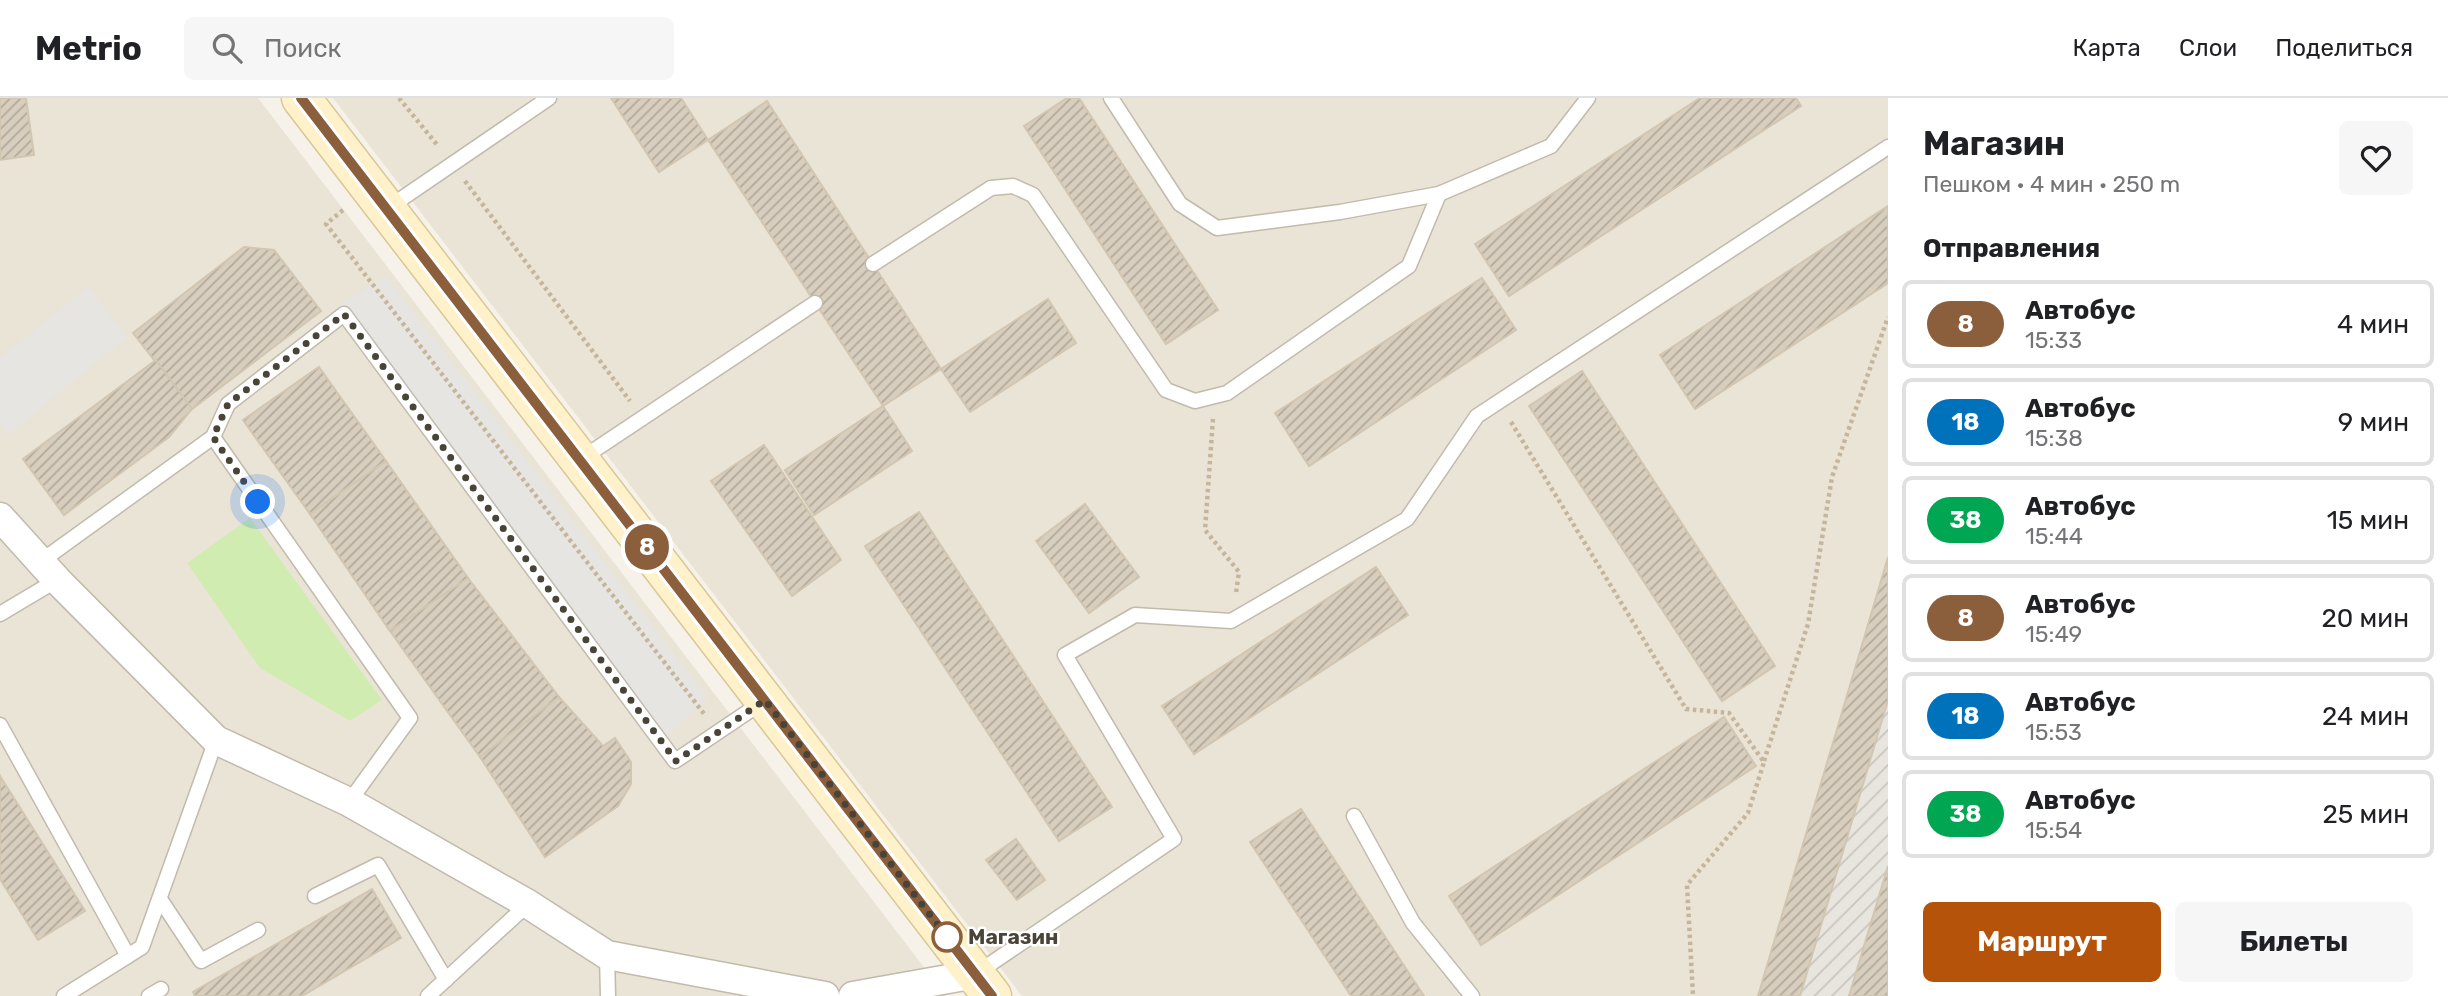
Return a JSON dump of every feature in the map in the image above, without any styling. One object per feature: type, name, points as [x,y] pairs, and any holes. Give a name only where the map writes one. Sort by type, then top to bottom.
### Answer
[{"type":"street","points":[[301,98],[984,985]]},
{"type":"street","points":[[0,517],[48,571],[216,740],[349,802],[528,904],[607,955],[825,996]]},
{"type":"street","points":[[853,996],[984,985]]},
{"type":"lane","points":[[387,209],[549,98]]},
{"type":"lane","points":[[1111,98],[1180,204],[1217,228],[1340,212],[1439,194],[1551,146],[1588,98]]},
{"type":"lane","points":[[984,985],[1174,839],[1065,655],[1135,615],[1231,621],[1407,519],[1477,416],[1888,147]]},
{"type":"lane","points":[[873,264],[990,188],[1013,186],[1034,195],[1167,390],[1195,401],[1227,393],[1409,266],[1439,194]]},
{"type":"lane","points":[[580,460],[815,303]]},
{"type":"lane","points":[[0,614],[48,571],[213,437],[228,404],[344,314],[676,761],[765,700]]},
{"type":"lane","points":[[213,437],[410,718],[349,802]]},
{"type":"lane","points":[[0,725],[128,956]]},
{"type":"lane","points":[[64,996],[142,947],[216,740]]},
{"type":"lane","points":[[1354,816],[1413,923],[1472,996]]},
{"type":"lane","points":[[315,896],[378,865],[446,980]]},
{"type":"lane","points":[[160,899],[201,961],[258,930]]},
{"type":"lane","points":[[429,996],[528,904]]},
{"type":"lane","points":[[607,955],[608,996]]},
{"type":"path","points":[[399,98],[453,164],[643,418]]},
{"type":"path","points":[[348,206],[326,224],[713,725]]},
{"type":"path","points":[[1693,996],[1686,885],[1748,813],[1808,624],[1832,477],[1888,317]]},
{"type":"path","points":[[1214,396],[1205,530],[1239,572],[1231,621]]},
{"type":"path","points":[[1498,402],[1686,709],[1729,713],[1764,762]]},
{"type":"shaded area","points":[[0,98],[258,98],[946,996],[0,996]]},
{"type":"shaded area","points":[[333,98],[1888,98],[1888,729],[1766,996],[1022,996]]},
{"type":"shaded area","points":[[386,276],[708,698],[661,741],[335,308]]},
{"type":"shaded area","points":[[88,287],[127,337],[8,435],[0,425],[0,358]]},
{"type":"shaded area","points":[[1888,557],[1888,996],[1758,996]]},
{"type":"green space","points":[[250,518],[382,700],[350,721],[260,668],[187,563]]},
{"type":"building","points":[[0,98],[26,98],[34,155],[0,160]]},
{"type":"building","points":[[611,98],[681,98],[708,140],[659,172]]},
{"type":"building","points":[[1067,98],[1079,98],[1218,310],[1166,344],[1024,126]]},
{"type":"building","points":[[1700,98],[1796,98],[1801,106],[1509,296],[1475,244]]},
{"type":"building","points":[[767,101],[941,369],[883,406],[708,140]]},
{"type":"building","points":[[1888,206],[1888,283],[1695,409],[1660,355]]},
{"type":"building","points":[[244,247],[274,250],[321,311],[192,409],[133,333]]},
{"type":"building","points":[[1482,278],[1516,330],[1309,466],[1275,413]]},
{"type":"building","points":[[1048,299],[1076,343],[970,412],[941,369]]},
{"type":"building","points":[[156,360],[192,409],[169,437],[64,515],[23,459]]},
{"type":"building","points":[[319,367],[386,461],[310,514],[243,420]]},
{"type":"building","points":[[1582,371],[1775,666],[1722,701],[1529,406]]},
{"type":"building","points":[[883,406],[912,451],[814,515],[785,470]]},
{"type":"building","points":[[764,445],[841,560],[792,596],[711,481]]},
{"type":"building","points":[[386,461],[468,578],[390,631],[310,514]]},
{"type":"building","points":[[1085,504],[1139,577],[1089,613],[1036,541]]},
{"type":"building","points":[[919,512],[1112,807],[1059,841],[865,546]]},
{"type":"building","points":[[1888,557],[1888,700],[1800,996],[1758,996]]},
{"type":"building","points":[[1376,567],[1408,615],[1194,754],[1162,706]]},
{"type":"building","points":[[468,578],[559,697],[480,757],[390,631]]},
{"type":"building","points":[[559,697],[603,746],[615,738],[631,762],[631,784],[618,806],[545,857],[480,757]]},
{"type":"building","points":[[1724,717],[1756,766],[1481,945],[1449,896]]},
{"type":"building","points":[[0,776],[85,911],[38,940],[0,879]]},
{"type":"building","points":[[1301,809],[1424,996],[1351,996],[1250,842]]},
{"type":"building","points":[[1016,839],[1045,880],[1017,900],[986,860]]},
{"type":"building","points":[[1888,866],[1888,996],[1849,996]]},
{"type":"building","points":[[372,889],[401,938],[302,996],[195,996],[193,992]]},
{"type":"bus line","name":"8","points":[[301,98],[992,996]]},
{"type":"place","name":"Магазин","points":[[947,937]]},
{"type":"route","points":[[258,502],[213,437],[228,404],[344,314],[676,761],[765,700],[947,937]]}]
